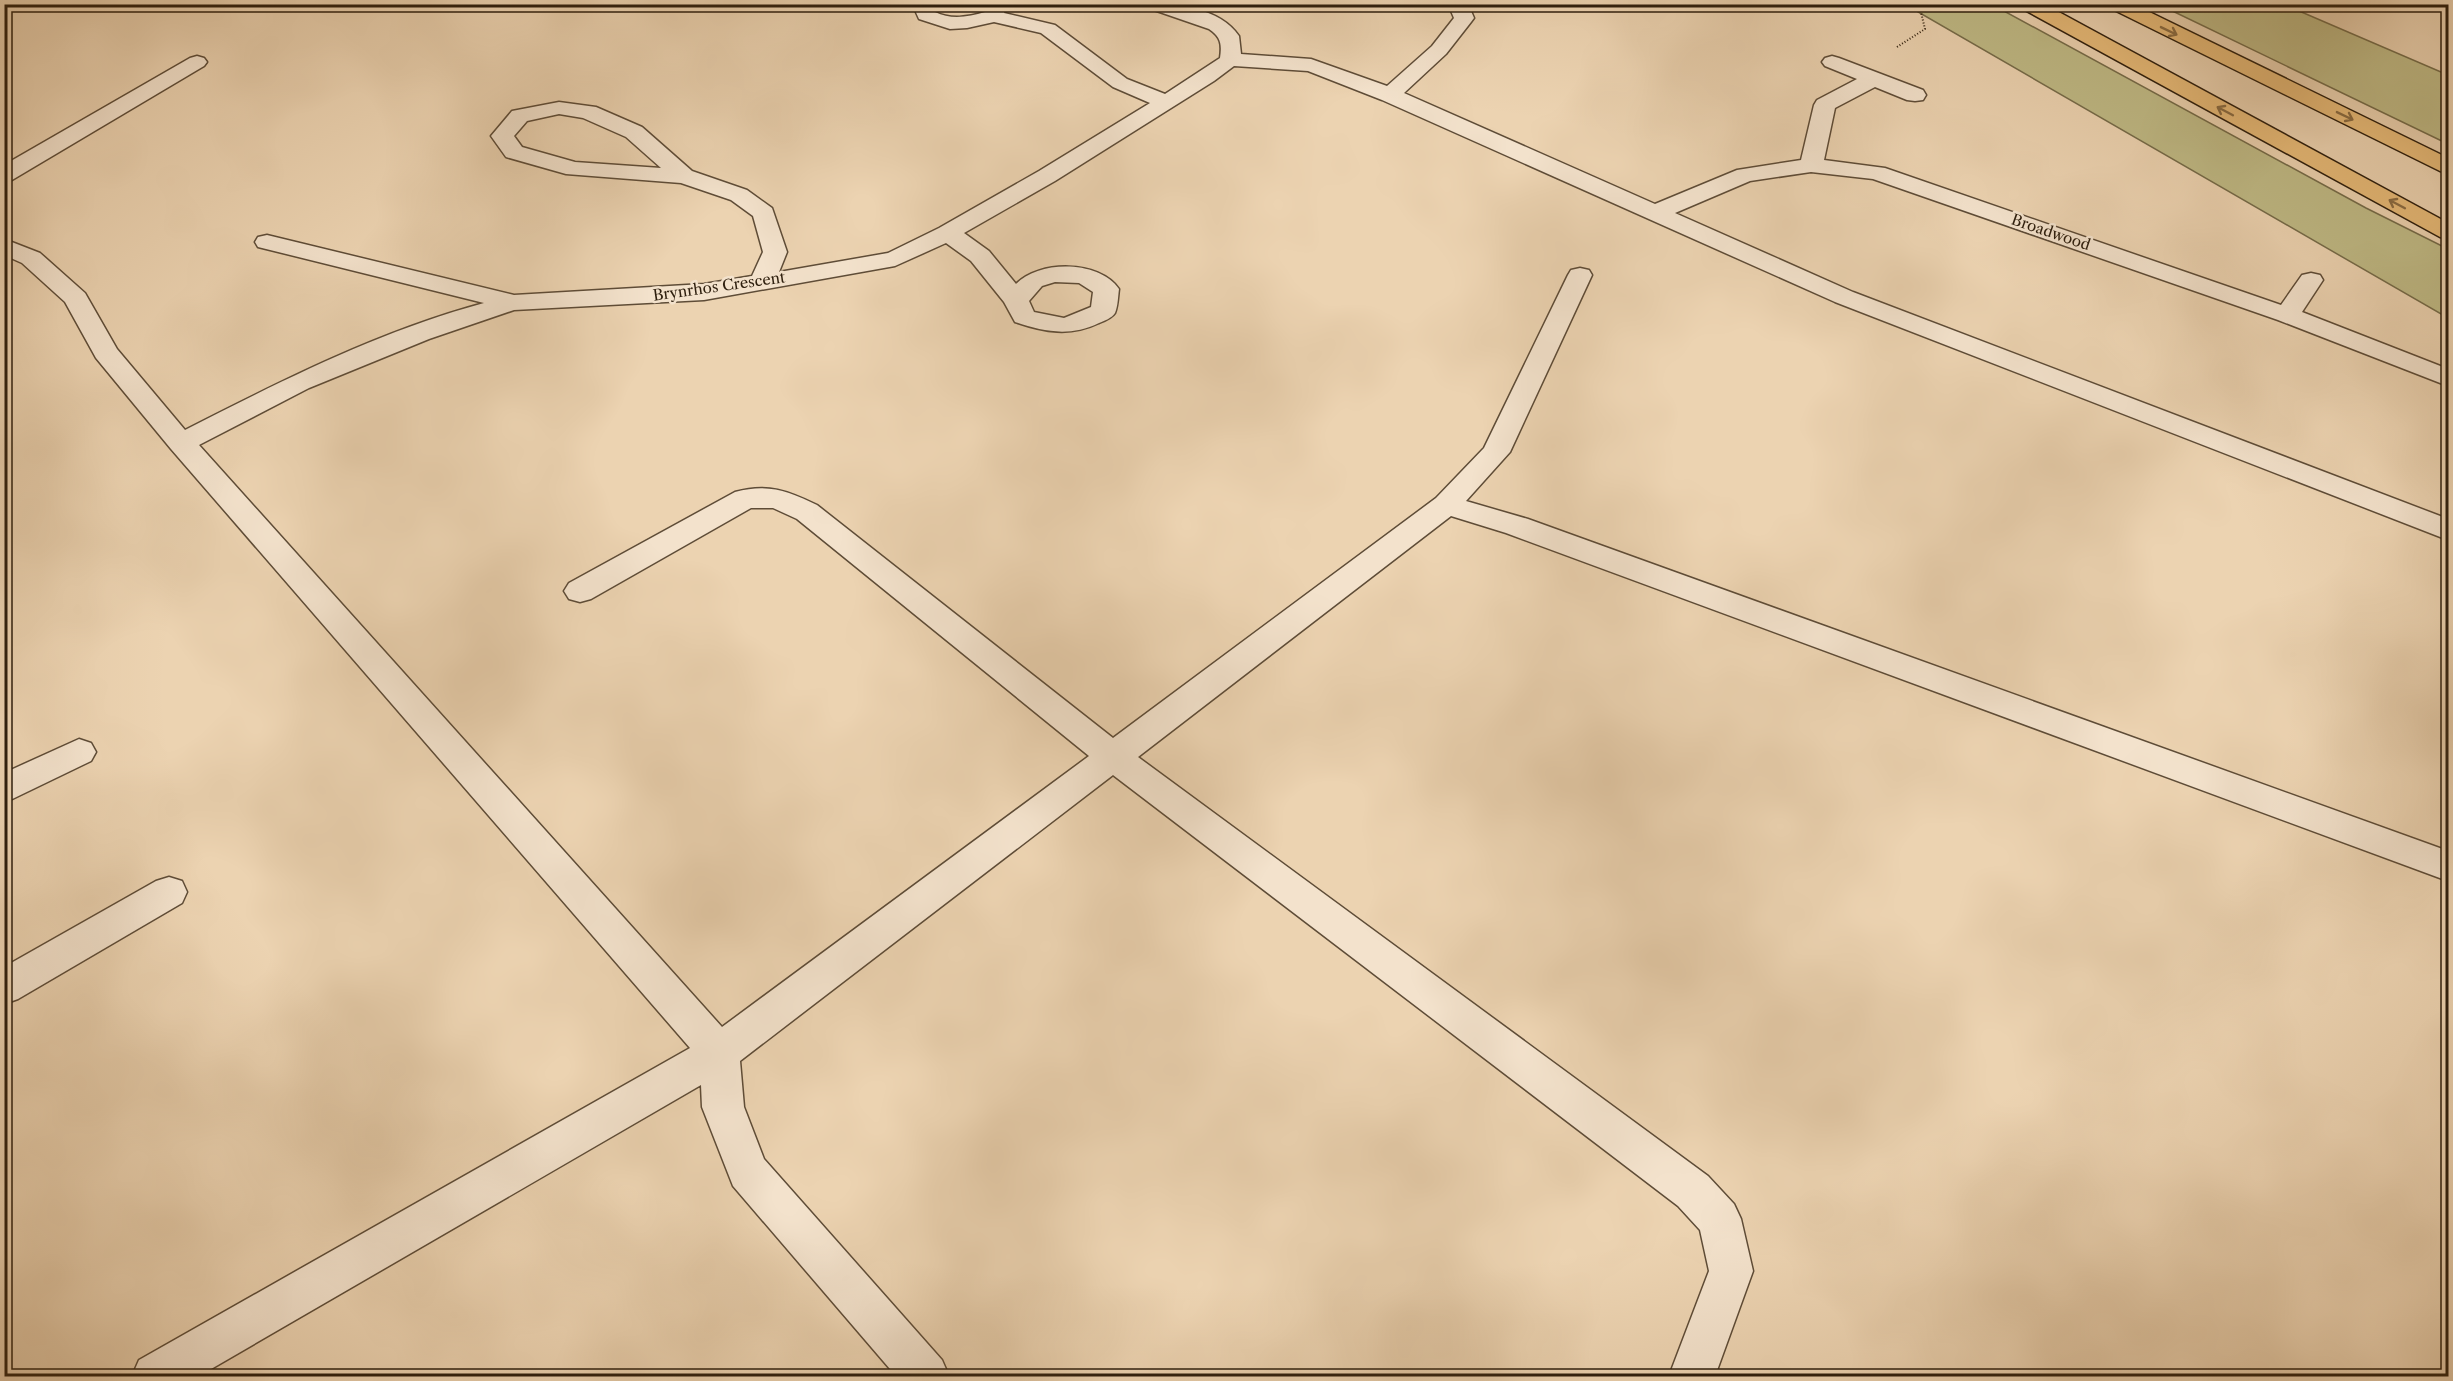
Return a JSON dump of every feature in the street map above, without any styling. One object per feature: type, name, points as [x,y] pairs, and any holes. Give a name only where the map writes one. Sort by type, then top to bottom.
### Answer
[{"type":"main road","points":[[2028,4],[2448,232]]},
{"type":"main road","points":[[2117,4],[2448,166]]},
{"type":"street","points":[[927,4],[924,8],[926,15],[936,22],[972,23],[996,10],[1047,29],[1120,83],[1167,102]]},
{"type":"street","points":[[1155,4],[1203,19],[1217,26],[1229,35],[1232,47],[1230,60],[1311,65],[1390,95],[1844,297],[2448,530]]},
{"type":"street","points":[[1390,95],[1439,50],[1464,18],[1458,4]]},
{"type":"street","name":"Brynrhos Crescent","points":[[181,443],[299,382],[420,333],[476,313],[513,303],[704,292],[763,280],[896,259],[1047,176],[1230,60]]},
{"type":"street","points":[[4,175],[197,62]]},
{"type":"street","points":[[1832,62],[1915,95]]},
{"type":"street","points":[[1811,165],[1825,105],[1874,79]]},
{"type":"street","points":[[684,176],[634,132],[588,112],[559,108],[520,116],[502,136],[514,152],[574,169],[684,176],[739,195],[764,213],[775,252],[763,280]]},
{"type":"street","name":"Broadwood","points":[[1657,212],[1745,175],[1811,165],[1877,173],[2287,315],[2448,378]]},
{"type":"street","points":[[946,233],[980,256],[1016,300],[1024,316],[1051,326],[1082,323],[1103,311],[1106,289],[1084,276],[1054,275],[1033,281],[1016,300]]},
{"type":"street","points":[[267,242],[513,303]]},
{"type":"street","points":[[13,259],[76,298],[105,352],[181,443],[643,964],[719,1053],[723,1107],[748,1172],[926,1377]]},
{"type":"street","points":[[155,1377],[719,1053],[1446,505],[1496,452],[1580,276]]},
{"type":"street","points":[[2287,315],[2311,280]]},
{"type":"street","points":[[580,591],[745,499],[777,498],[807,512],[1112,756],[1693,1191],[1719,1219],[1731,1271],[1692,1377]]},
{"type":"street","points":[[1446,505],[1517,526],[2448,866]]},
{"type":"street","points":[[4,789],[78,752]]},
{"type":"street","points":[[4,987],[169,892]]},
{"type":"shaded area","points":[[1906,5],[1993,5],[2366,208],[2448,249],[2448,318]]},
{"type":"shaded area","points":[[2160,5],[2285,5],[2448,75],[2448,144]]}]
